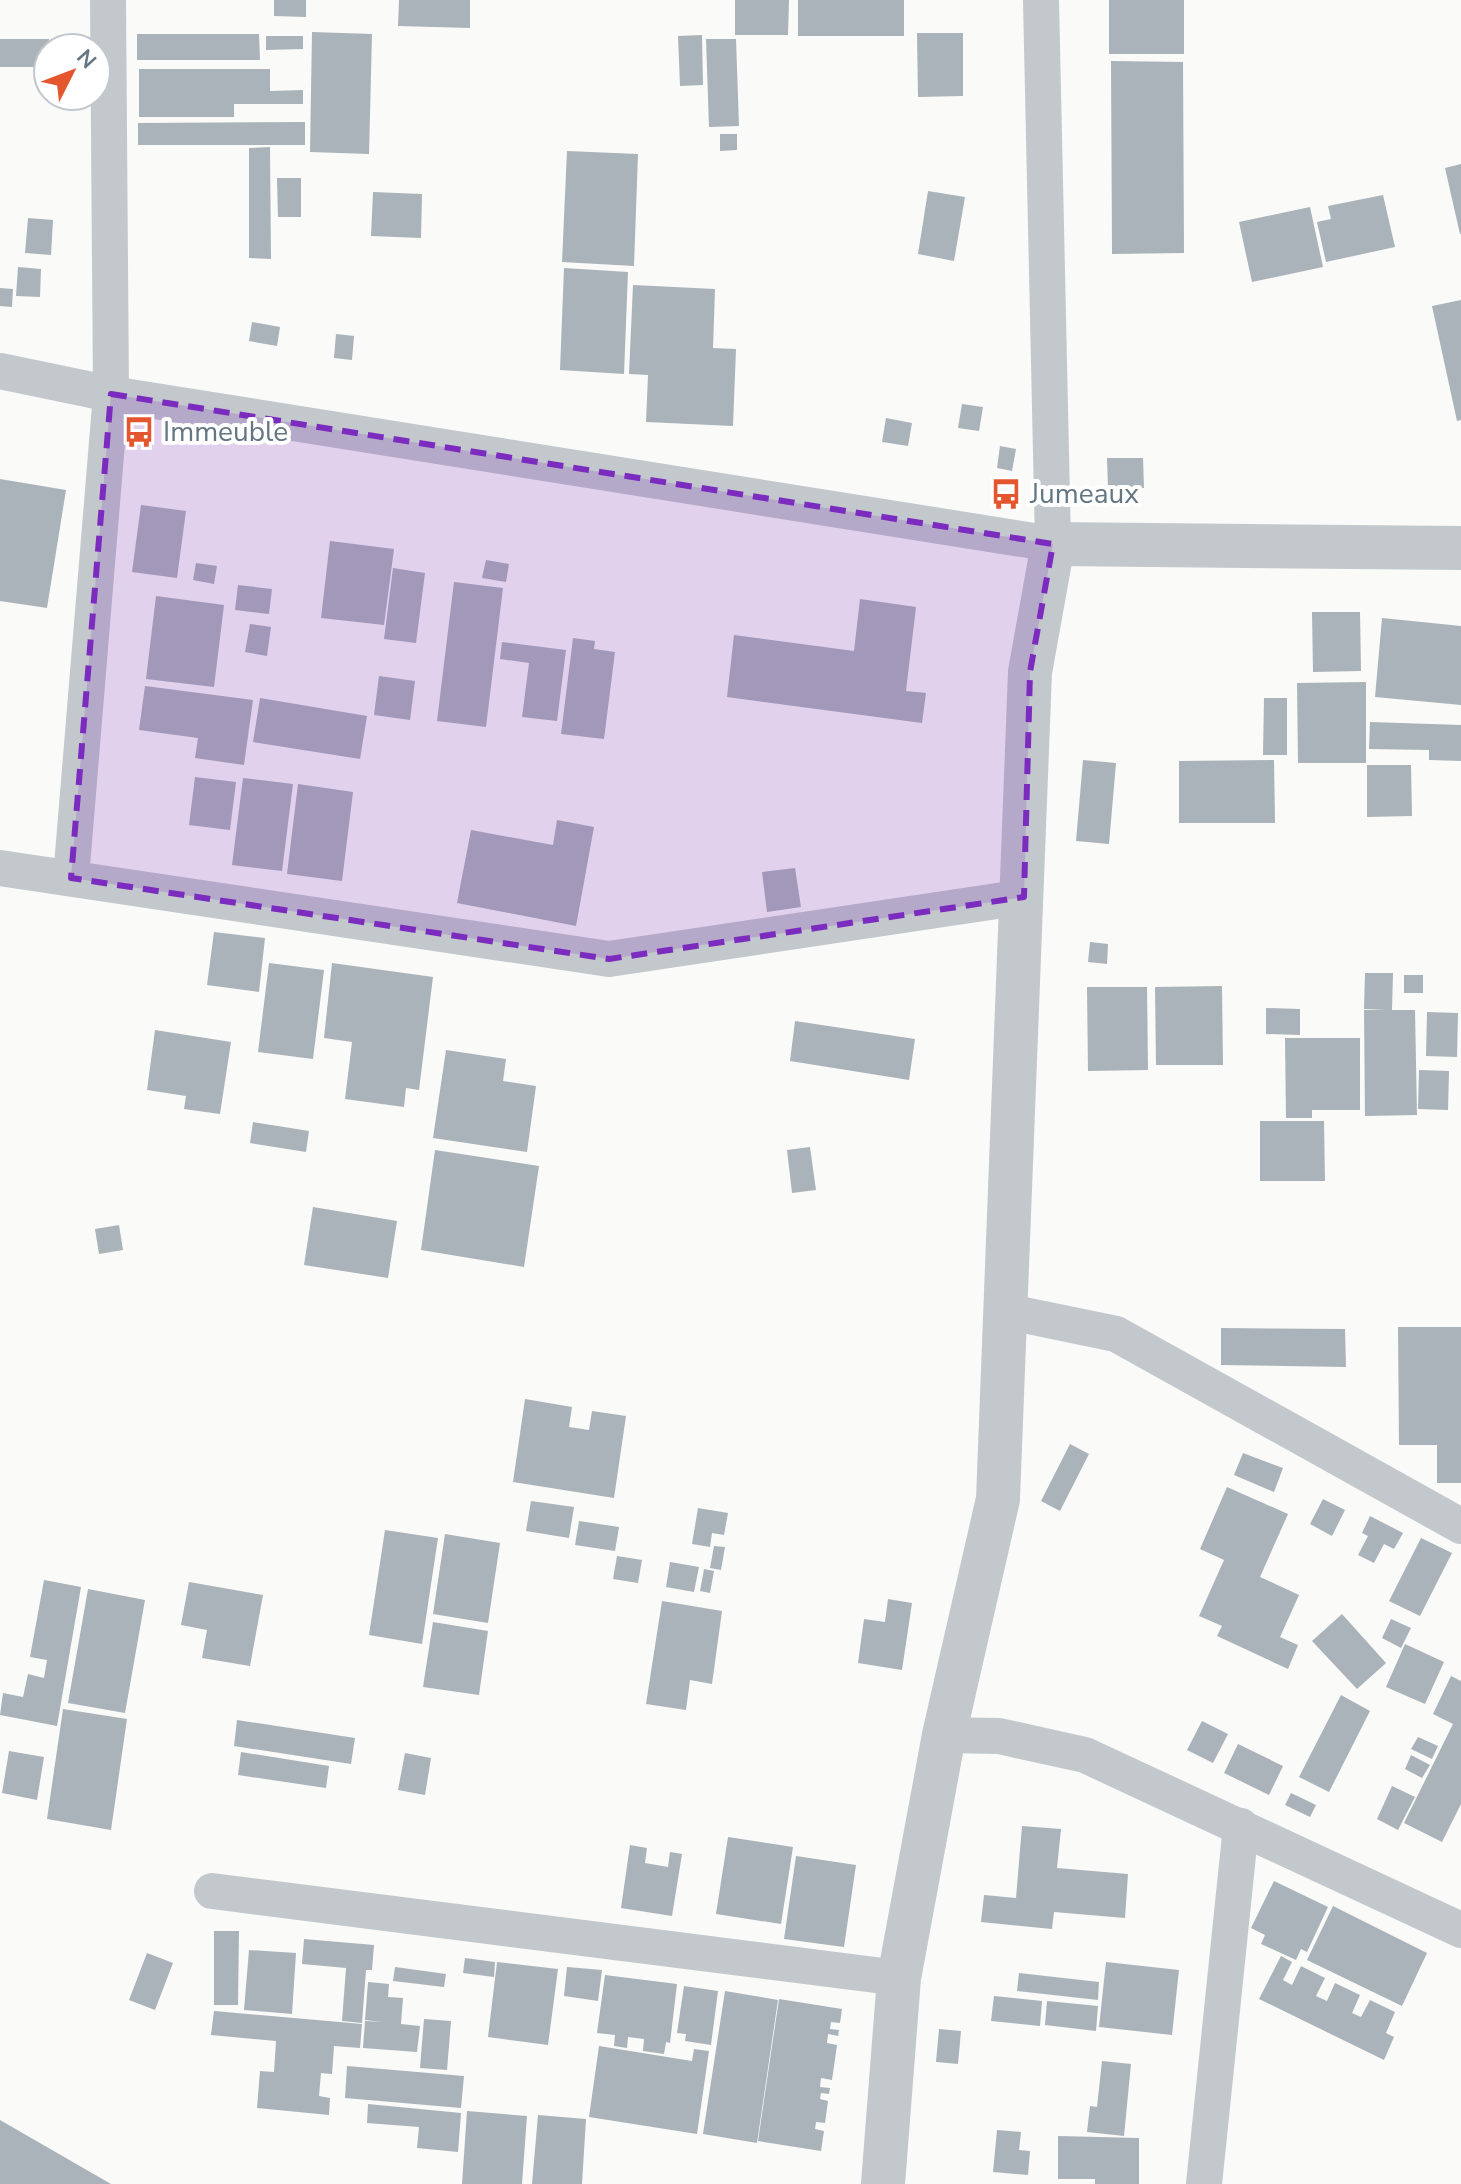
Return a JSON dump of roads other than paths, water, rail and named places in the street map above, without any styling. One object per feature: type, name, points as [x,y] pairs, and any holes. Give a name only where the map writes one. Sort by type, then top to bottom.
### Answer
[{"type":"street","points":[[71,878],[111,394],[108,0]]},
{"type":"street","points":[[883,2184],[899,1978],[944,1735],[998,1499],[1024,897],[1030,672],[1053,544],[1041,0]]},
{"type":"street","points":[[0,371],[111,394],[1053,544],[1461,548]]},
{"type":"street","points":[[0,868],[609,959],[1024,897]]},
{"type":"street","points":[[1005,1311],[1116,1334],[1461,1526]]},
{"type":"street","points":[[944,1735],[999,1736],[1085,1755],[1461,1930]]},
{"type":"street","points":[[1204,2184],[1241,1826]]},
{"type":"street","points":[[212,1891],[899,1978]]},
{"type":"place","name":"Immeuble","points":[[139,432]]},
{"type":"place","name":"Jumeaux","points":[[1006,494]]}]
